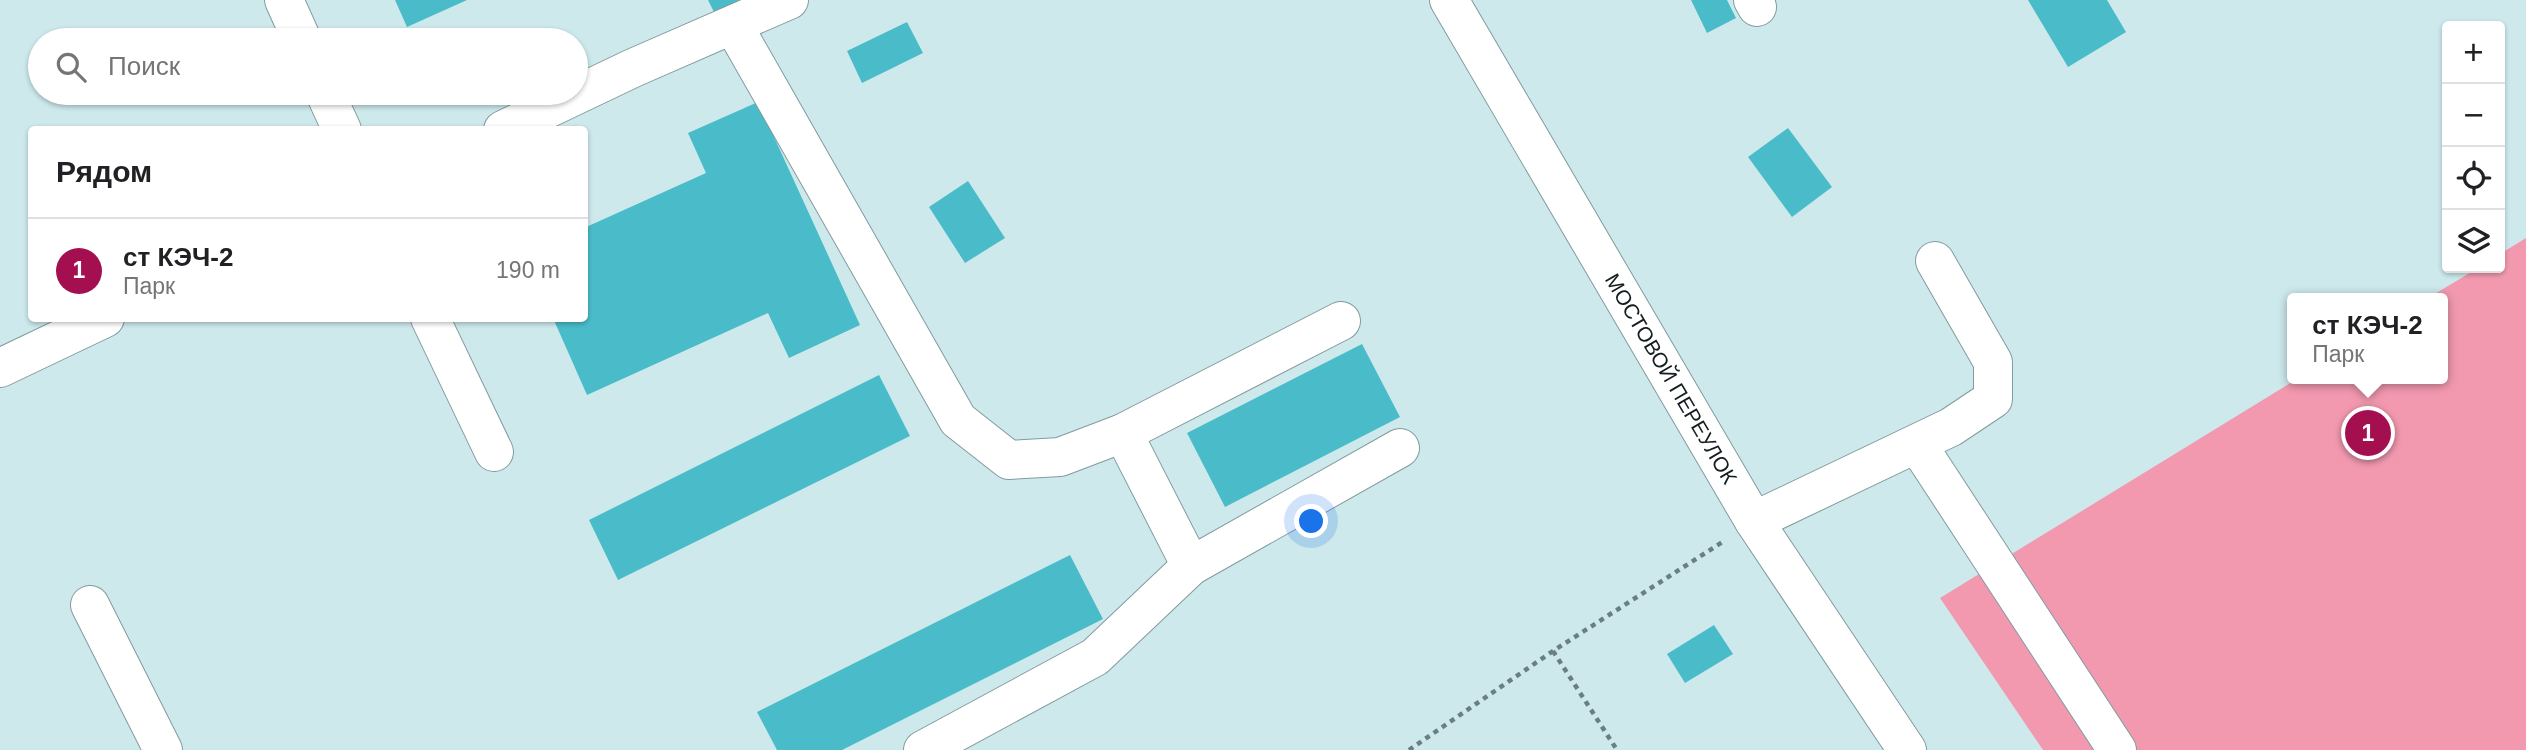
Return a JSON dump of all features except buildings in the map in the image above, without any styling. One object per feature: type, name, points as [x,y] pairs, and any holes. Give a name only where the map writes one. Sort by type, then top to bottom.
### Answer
[{"type":"street","points":[[284,0],[297,28]]},
{"type":"street","points":[[588,89],[789,0]]},
{"type":"street","name":"МОСТОВОЙ ПЕРЕУЛОК","points":[[1449,0],[1754,522],[1906,750]]},
{"type":"street","points":[[733,25],[958,420],[1009,460],[1060,457],[1123,433],[1341,321]]},
{"type":"street","points":[[331,105],[340,126]]},
{"type":"street","points":[[511,126],[555,105]]},
{"type":"street","points":[[1754,522],[1951,428],[1993,399],[1993,362],[1935,261]]},
{"type":"street","points":[[0,368],[97,322]]},
{"type":"street","points":[[432,322],[494,452]]},
{"type":"street","points":[[1123,433],[1191,566]]},
{"type":"street","points":[[1917,444],[2117,750]]},
{"type":"street","points":[[923,750],[1095,657],[1191,566],[1400,449]]},
{"type":"street","points":[[90,605],[163,750]]},
{"type":"path","points":[[1409,750],[1553,651],[1754,522]]},
{"type":"path","points":[[1553,651],[1617,750]]},
{"type":"shaded area","points":[[2526,238],[2526,750],[2043,750],[1940,598],[2289,384],[2448,384],[2448,293],[2436,293],[2470,273],[2505,273],[2505,251]]},
{"type":"place","name":"ст КЭЧ-2","points":[[2368,433]]}]
